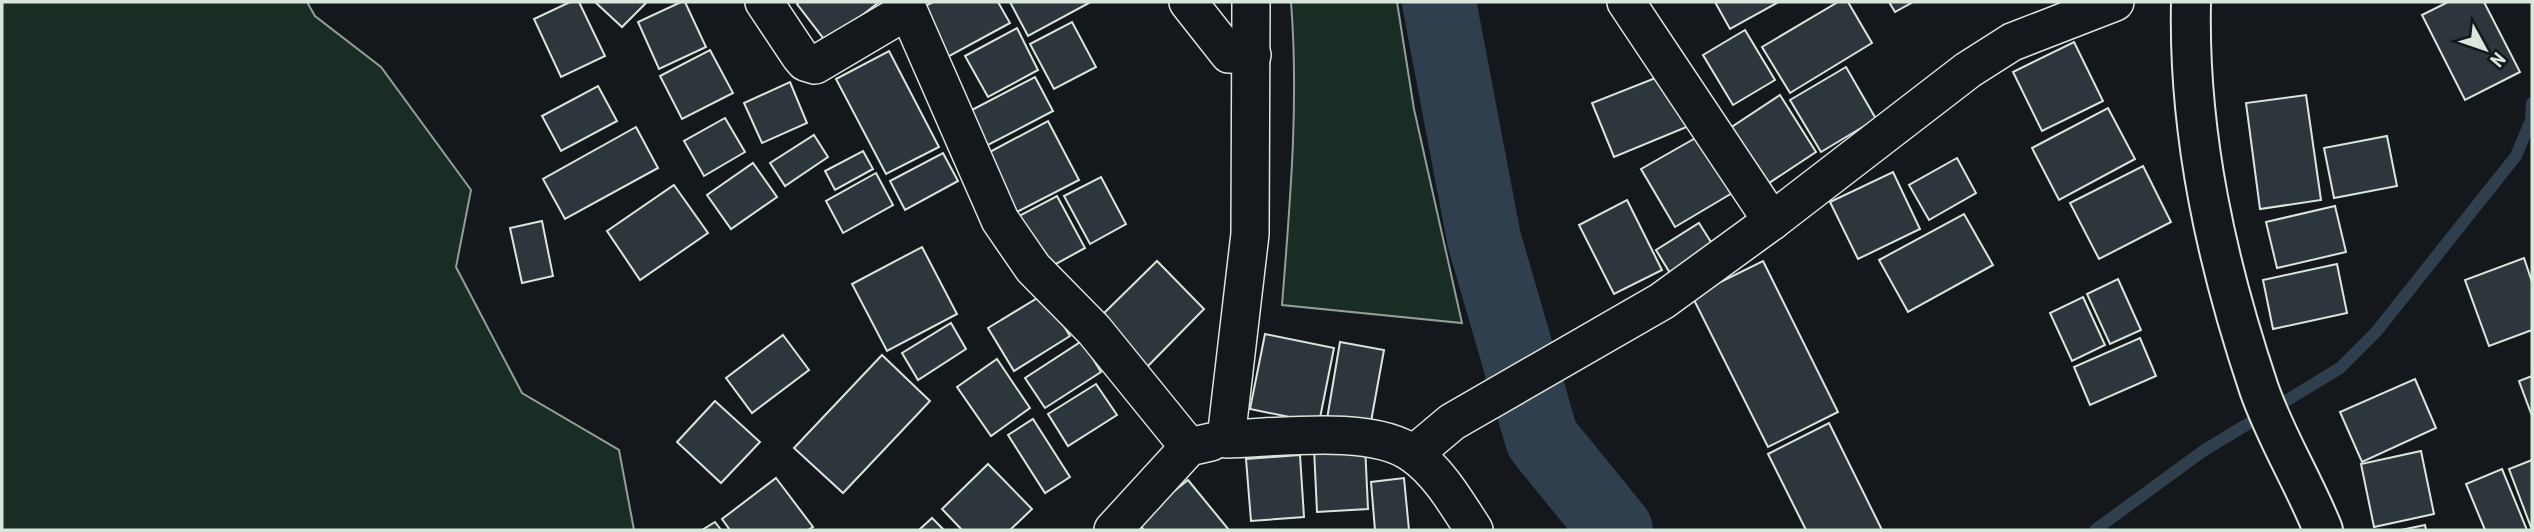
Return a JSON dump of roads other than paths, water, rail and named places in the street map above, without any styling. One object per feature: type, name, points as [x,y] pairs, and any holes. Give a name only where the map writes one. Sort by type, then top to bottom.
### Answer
[{"type":"street","points":[[764,2],[800,56],[815,65],[914,6],[1000,220],[1033,268],[1094,330],[1189,447]]},
{"type":"street","points":[[1188,2],[1229,54],[1252,55]]},
{"type":"street","points":[[1226,439],[1250,234],[1251,2]]},
{"type":"street","points":[[1626,2],[1772,221]]},
{"type":"street","points":[[1414,454],[1452,422],[1662,301],[1772,221],[1968,70],[2012,42],[2115,2]]},
{"type":"street","points":[[2191,2],[2190,56],[2197,141],[2219,251],[2260,391],[2323,530]]},
{"type":"street","points":[[1113,530],[1189,447],[1226,439],[1360,438],[1391,442],[1414,454],[1443,485],[1474,530]]},
{"type":"waterway","points":[[1439,2],[1484,239],[1542,439],[1616,530]]},
{"type":"waterway","points":[[2095,530],[2203,451],[2340,368],[2376,332],[2516,156],[2531,120],[2532,103]]}]
